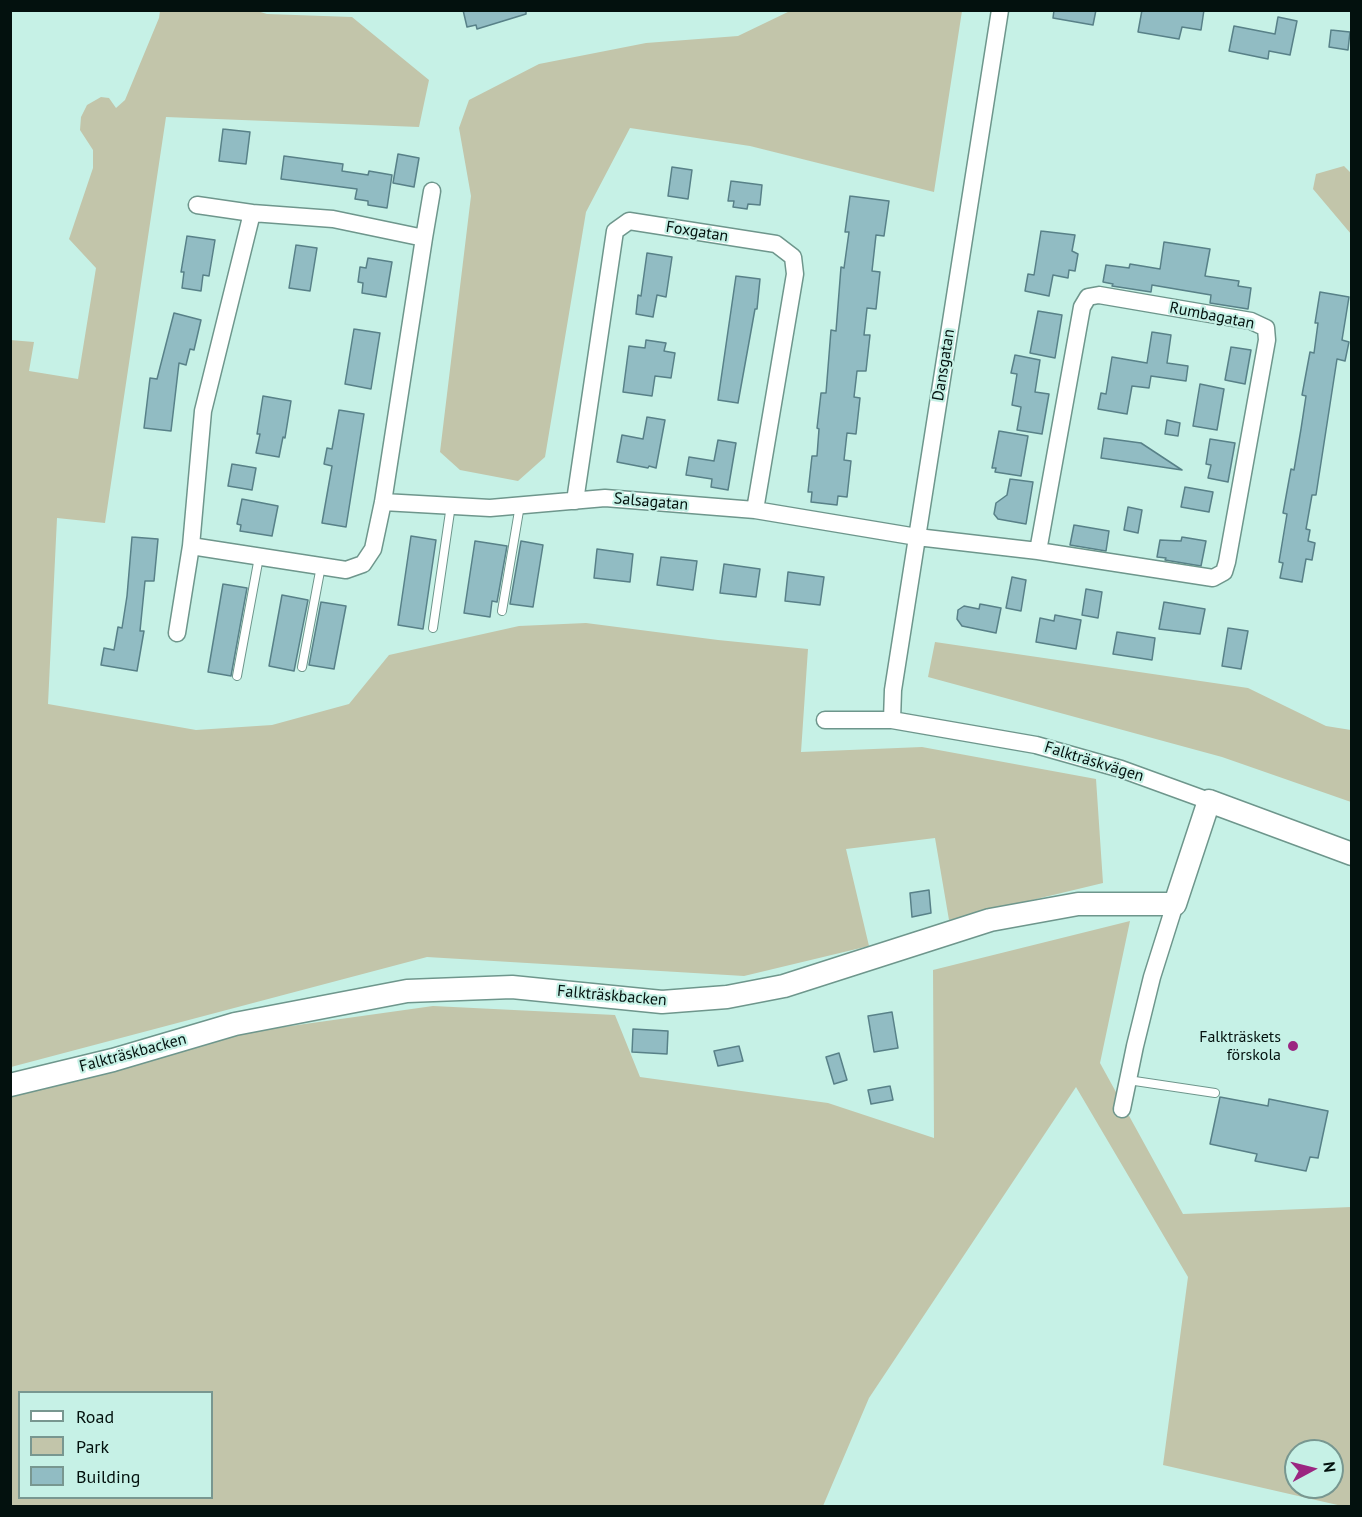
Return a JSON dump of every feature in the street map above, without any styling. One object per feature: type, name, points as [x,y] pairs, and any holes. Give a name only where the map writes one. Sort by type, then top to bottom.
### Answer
[{"type":"street","name":"Dansgatan","points":[[892,720],[893,690],[1000,10]]},
{"type":"street","points":[[191,546],[346,570],[363,564],[373,549],[383,502],[432,191]]},
{"type":"street","points":[[197,206],[333,219],[424,238]]},
{"type":"street","points":[[177,633],[191,546],[203,411],[252,213]]},
{"type":"street","name":"Foxgatan","points":[[575,501],[615,231],[629,221],[776,244],[793,257],[795,274],[755,510]]},
{"type":"street","name":"Rumbagatan","points":[[917,537],[1213,578],[1224,572],[1268,340],[1266,328],[1251,321],[1099,295],[1088,297],[1082,307],[1038,552]]},
{"type":"street","name":"Salsagatan","points":[[383,502],[490,508],[605,498],[755,510],[917,537]]},
{"type":"street","name":"Falkträskvägen","points":[[825,720],[892,720],[1036,745],[1121,769],[1352,854]]},
{"type":"street","points":[[1122,1109],[1152,976],[1209,801]]},
{"type":"street","name":"Falkträskbacken","points":[[10,1085],[113,1060],[235,1024],[407,992],[512,987],[662,1002],[727,997],[784,986],[990,920],[1078,903],[1175,904]]},
{"type":"lane","points":[[433,627],[451,505]]},
{"type":"lane","points":[[502,611],[520,506]]},
{"type":"lane","points":[[237,676],[259,557]]},
{"type":"lane","points":[[302,667],[321,566]]},
{"type":"lane","points":[[1128,1080],[1215,1093]]},
{"type":"green space","points":[[254,10],[267,14],[352,17],[429,80],[419,127],[166,117],[105,523],[57,518],[48,704],[196,730],[272,725],[349,704],[389,655],[519,626],[586,623],[808,649],[801,752],[922,747],[1096,779],[1103,883],[949,920],[935,838],[846,849],[869,946],[744,976],[427,957],[11,1067],[10,340],[34,342],[29,371],[78,379],[96,268],[69,239],[93,168],[93,150],[80,130],[81,117],[87,105],[101,97],[109,98],[116,108],[125,100],[160,11]]},
{"type":"green space","points":[[792,10],[962,11],[934,192],[750,146],[630,128],[586,212],[545,457],[518,481],[460,470],[440,452],[471,196],[459,128],[469,100],[539,64],[646,43],[738,36]]},
{"type":"green space","points":[[1344,166],[1351,173],[1351,234],[1313,189],[1316,174]]},
{"type":"green space","points":[[935,642],[1248,688],[1326,726],[1351,730],[1351,802],[1222,757],[928,677]]},
{"type":"green space","points":[[1130,921],[1100,1063],[1183,1214],[1351,1207],[1351,1506],[1311,1499],[1344,1499],[1344,1439],[1284,1439],[1284,1493],[1163,1465],[1188,1277],[1076,1087],[869,1398],[823,1506],[11,1506],[10,1097],[248,1032],[433,1006],[615,1015],[640,1077],[828,1103],[934,1138],[933,970]]},
{"type":"building","points":[[463,10],[526,10],[526,14],[477,29],[476,25],[467,27]]},
{"type":"building","points":[[1054,10],[1096,10],[1093,25],[1053,18]]},
{"type":"building","points":[[1142,10],[1204,10],[1201,30],[1182,27],[1179,39],[1138,32]]},
{"type":"building","points":[[1278,17],[1297,21],[1290,55],[1269,51],[1268,59],[1229,51],[1234,26],[1275,34]]},
{"type":"building","points":[[1331,30],[1350,32],[1348,50],[1329,47]]},
{"type":"building","points":[[223,129],[250,132],[246,164],[219,161]]},
{"type":"building","points":[[398,154],[419,158],[414,187],[393,183]]},
{"type":"building","points":[[284,156],[343,164],[342,171],[368,175],[369,171],[392,175],[387,208],[368,205],[368,201],[355,199],[357,189],[281,179]]},
{"type":"building","points":[[672,167],[692,170],[688,199],[668,196]]},
{"type":"building","points":[[731,181],[762,185],[760,205],[748,204],[747,209],[733,207],[734,201],[728,201]]},
{"type":"building","points":[[850,196],[889,201],[884,236],[876,235],[872,271],[880,272],[876,309],[867,308],[864,335],[870,335],[866,371],[857,371],[854,397],[860,398],[856,434],[847,433],[844,460],[851,461],[847,497],[838,496],[837,505],[811,502],[812,492],[808,492],[812,456],[817,456],[821,393],[826,393],[831,330],[836,331],[841,267],[844,268],[849,232],[845,232]]},
{"type":"building","points":[[1041,231],[1075,235],[1072,251],[1078,254],[1075,271],[1069,270],[1068,278],[1053,275],[1049,296],[1025,291],[1028,274],[1034,275]]},
{"type":"building","points":[[187,236],[215,240],[209,276],[203,275],[201,291],[182,288],[184,272],[181,272]]},
{"type":"building","points":[[1164,242],[1210,249],[1205,276],[1239,281],[1238,286],[1251,288],[1248,309],[1210,303],[1211,295],[1152,285],[1151,292],[1112,286],[1113,284],[1103,282],[1106,265],[1129,268],[1130,264],[1160,269]]},
{"type":"building","points":[[296,245],[317,248],[310,291],[289,288]]},
{"type":"building","points":[[647,253],[672,257],[666,297],[657,295],[653,317],[636,314]]},
{"type":"building","points":[[368,258],[392,262],[386,297],[362,293],[363,283],[358,282],[360,267],[366,268]]},
{"type":"building","points":[[736,276],[760,279],[757,309],[755,309],[738,403],[718,400]]},
{"type":"building","points":[[1320,292],[1349,297],[1342,340],[1349,342],[1345,361],[1337,359],[1316,495],[1312,495],[1306,529],[1310,530],[1308,541],[1315,543],[1312,560],[1306,559],[1302,582],[1280,578],[1283,563],[1279,562],[1287,514],[1283,513],[1301,429],[1306,396],[1302,395],[1310,352],[1314,353],[1318,323],[1315,323]]},
{"type":"building","points":[[1038,311],[1062,315],[1055,358],[1030,353]]},
{"type":"building","points":[[174,313],[201,320],[194,350],[190,349],[186,365],[179,363],[171,431],[144,428],[150,378],[157,379]]},
{"type":"building","points":[[354,329],[380,333],[371,389],[345,384]]},
{"type":"building","points":[[1152,332],[1171,335],[1167,363],[1188,366],[1186,381],[1151,376],[1149,388],[1132,386],[1127,414],[1098,409],[1101,393],[1106,394],[1112,357],[1147,363]]},
{"type":"building","points":[[646,340],[666,343],[664,351],[675,353],[671,378],[655,376],[652,396],[623,392],[629,346],[645,348]]},
{"type":"building","points":[[1231,347],[1251,350],[1245,384],[1225,380]]},
{"type":"building","points":[[1015,355],[1040,360],[1035,392],[1049,394],[1042,434],[1017,430],[1021,407],[1012,405],[1017,374],[1011,373]]},
{"type":"building","points":[[1200,384],[1224,389],[1217,430],[1193,426]]},
{"type":"building","points":[[263,396],[291,401],[285,438],[283,437],[279,457],[256,453]]},
{"type":"building","points":[[339,410],[364,414],[346,527],[322,523],[332,466],[324,464],[327,448],[332,449]]},
{"type":"building","points":[[647,417],[665,420],[656,468],[617,462],[622,435],[643,439]]},
{"type":"building","points":[[1167,420],[1180,423],[1178,436],[1165,434]]},
{"type":"building","points":[[999,431],[1028,436],[1021,476],[995,472],[996,468],[992,468]]},
{"type":"building","points":[[1104,438],[1141,443],[1182,470],[1101,458]]},
{"type":"building","points":[[1210,439],[1235,443],[1228,482],[1208,478],[1211,465],[1206,464]]},
{"type":"building","points":[[718,440],[736,443],[728,490],[711,487],[712,479],[686,475],[689,457],[714,461]]},
{"type":"building","points":[[232,464],[256,468],[252,490],[228,486]]},
{"type":"building","points":[[1010,479],[1033,482],[1026,524],[998,519],[994,514],[996,503],[1007,495]]},
{"type":"building","points":[[1185,487],[1213,492],[1209,512],[1181,507]]},
{"type":"building","points":[[242,499],[278,506],[272,536],[240,531],[241,525],[237,524]]},
{"type":"building","points":[[1128,507],[1142,510],[1138,533],[1124,530]]},
{"type":"building","points":[[1074,525],[1109,531],[1106,551],[1070,545]]},
{"type":"building","points":[[411,536],[436,540],[423,629],[398,625]]},
{"type":"building","points":[[132,537],[158,539],[154,581],[145,581],[140,631],[144,631],[137,671],[101,665],[104,648],[114,650],[118,627],[122,628]]},
{"type":"building","points":[[1182,537],[1206,541],[1201,566],[1157,557],[1160,540],[1181,541]]},
{"type":"building","points":[[475,541],[507,546],[497,602],[492,601],[490,617],[464,613]]},
{"type":"building","points":[[521,541],[543,545],[533,607],[510,604]]},
{"type":"building","points":[[597,549],[633,554],[630,582],[594,578]]},
{"type":"building","points":[[661,557],[697,561],[693,590],[657,585]]},
{"type":"building","points":[[724,564],[760,569],[756,597],[720,593]]},
{"type":"building","points":[[788,572],[824,577],[820,605],[785,601]]},
{"type":"building","points":[[1012,577],[1026,580],[1021,611],[1006,608]]},
{"type":"building","points":[[223,584],[247,588],[231,676],[208,672]]},
{"type":"building","points":[[1086,589],[1102,592],[1098,618],[1082,615]]},
{"type":"building","points":[[282,595],[308,600],[294,671],[269,666]]},
{"type":"building","points":[[321,602],[346,606],[334,669],[309,665]]},
{"type":"building","points":[[1164,602],[1205,609],[1200,634],[1159,629]]},
{"type":"building","points":[[980,604],[1001,608],[996,633],[962,626],[957,619],[958,610],[964,606],[979,609]]},
{"type":"building","points":[[1055,615],[1081,620],[1076,649],[1036,642],[1040,618],[1054,621]]},
{"type":"building","points":[[1228,628],[1248,631],[1241,669],[1222,666]]},
{"type":"building","points":[[1117,632],[1155,638],[1152,660],[1113,654]]},
{"type":"building","points":[[929,890],[931,913],[912,917],[910,893]]},
{"type":"building","points":[[892,1012],[898,1048],[874,1052],[868,1016]]},
{"type":"building","points":[[633,1029],[668,1031],[667,1054],[632,1052]]},
{"type":"building","points":[[739,1046],[743,1061],[718,1066],[714,1051]]},
{"type":"building","points":[[839,1053],[847,1080],[834,1084],[826,1057]]},
{"type":"building","points":[[890,1086],[893,1100],[871,1104],[868,1090]]},
{"type":"building","points":[[1220,1097],[1268,1106],[1269,1099],[1328,1111],[1318,1158],[1310,1157],[1306,1171],[1255,1161],[1257,1154],[1210,1144]]},
{"type":"place","name":"Falkträskets förskola","points":[[1293,1046]]}]
